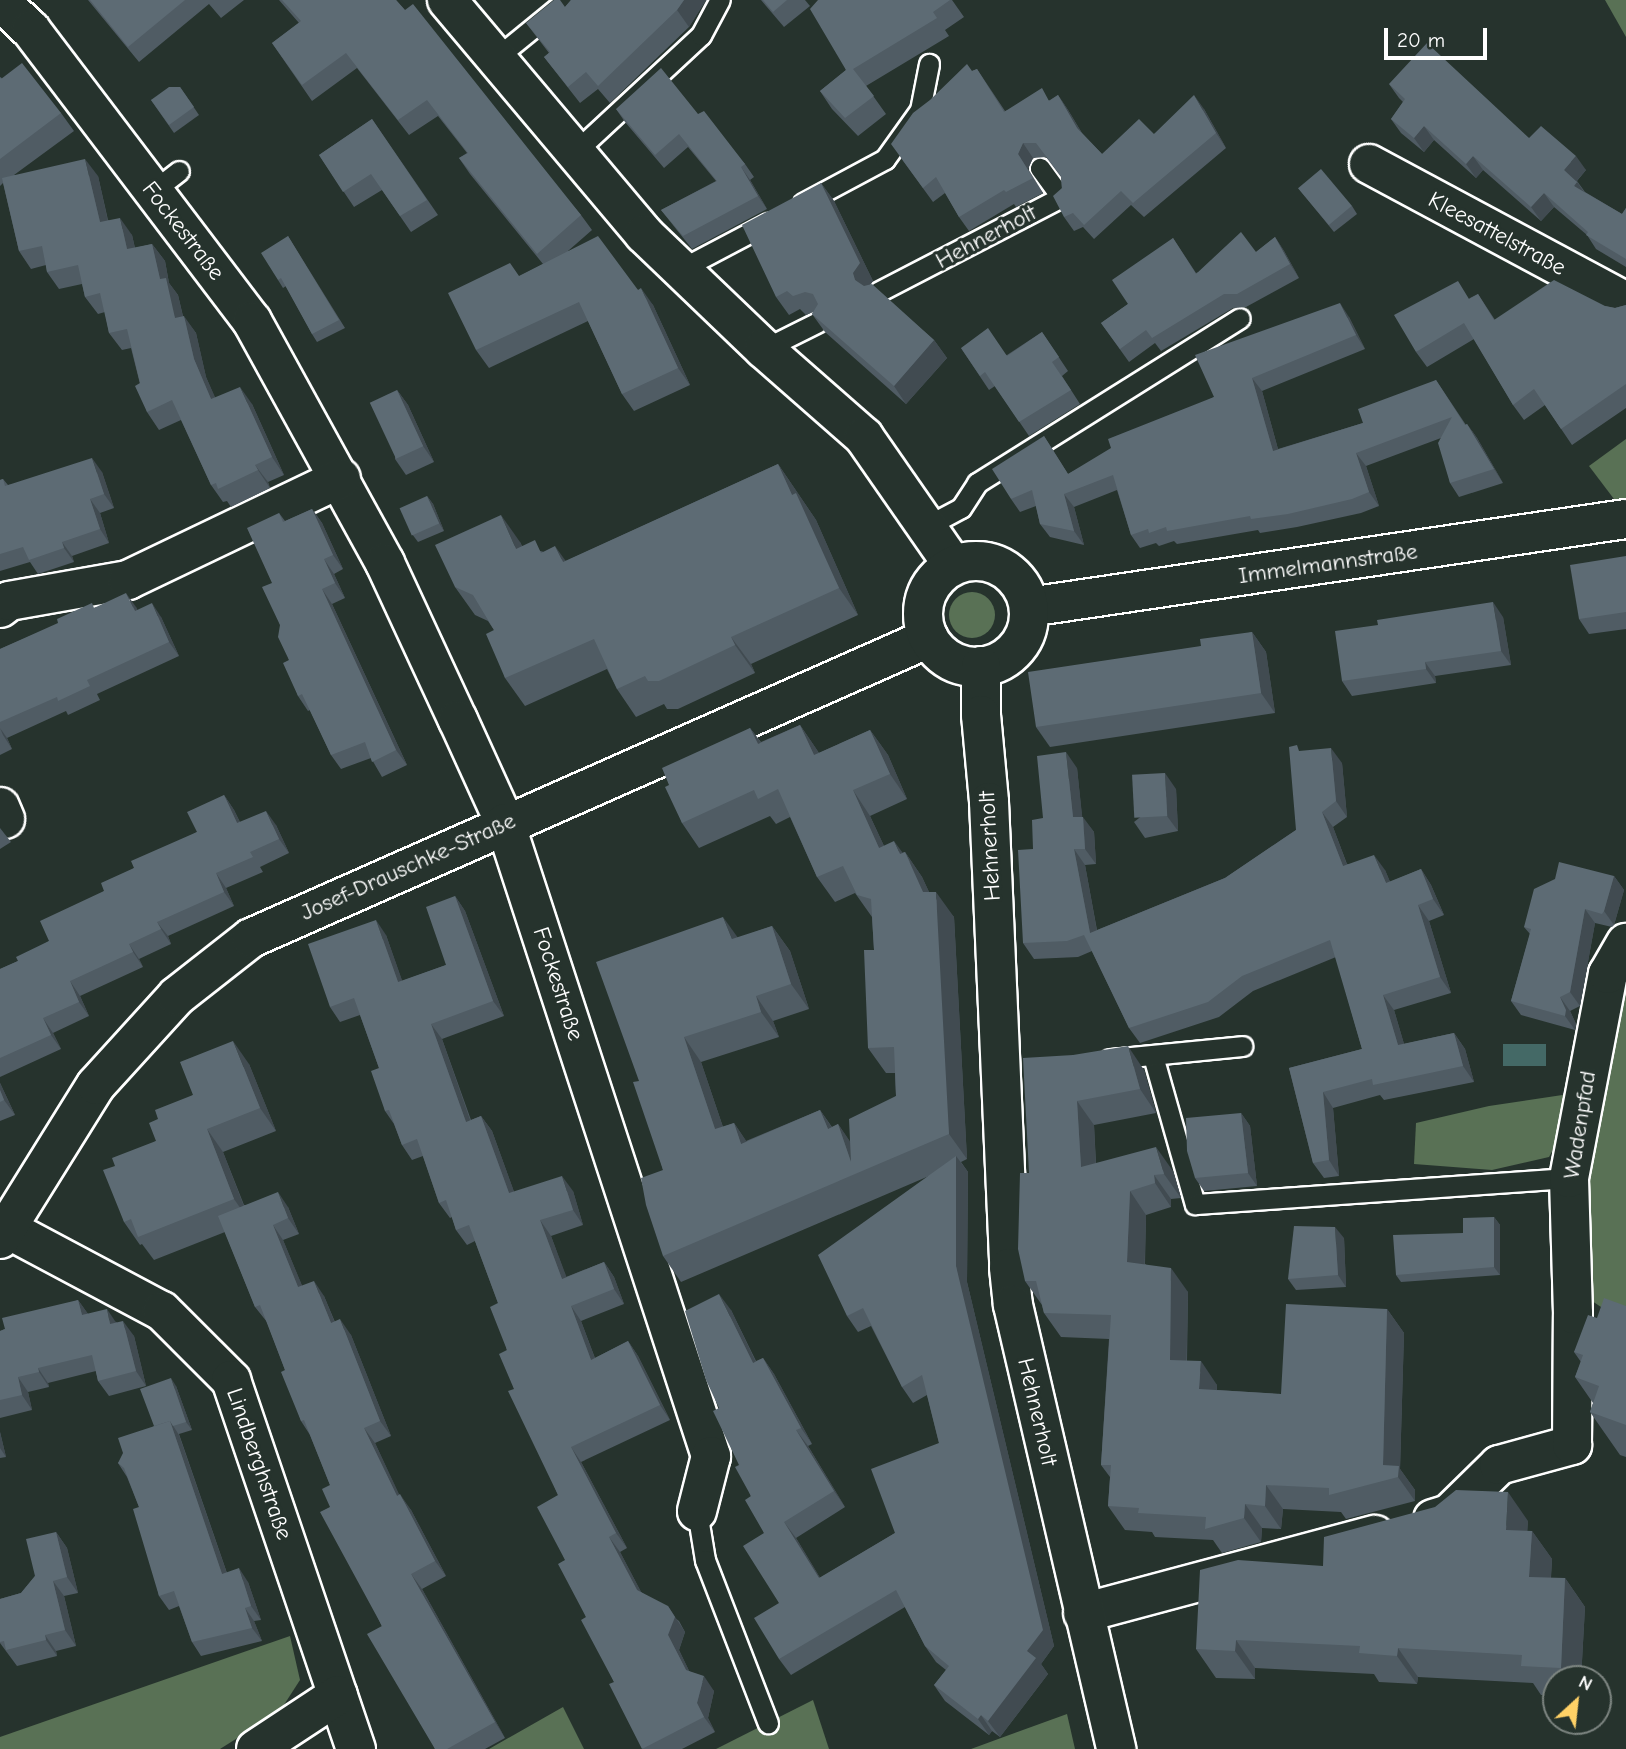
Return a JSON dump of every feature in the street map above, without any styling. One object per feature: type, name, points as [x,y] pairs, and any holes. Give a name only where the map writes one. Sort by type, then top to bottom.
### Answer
[{"type":"street","points":[[447,0],[644,234],[764,349],[864,437],[953,565]]},
{"type":"street","name":"Fockestraße","points":[[0,1],[31,30],[165,181],[252,321],[341,478],[385,563],[505,823],[710,1456],[697,1511]]},
{"type":"street","name":"Kleesattelstraße","points":[[1369,164],[1626,302]]},
{"type":"street","points":[[0,608],[9,601],[128,580],[341,478]]},
{"type":"street","name":"Immelmannstraße","points":[[1029,607],[1626,519]]},
{"type":"street","points":[[984,561],[1002,567],[1020,584],[1029,607],[1024,636],[1017,648],[996,663],[981,667],[961,664],[942,654],[929,638],[923,613],[925,598],[933,582],[953,565],[984,561]]},
{"type":"street","name":"Josef-Drauschke-Straße","points":[[2,1231],[96,1085],[177,996],[251,938],[505,823],[929,638]]},
{"type":"street","name":"Hehnerholt","points":[[981,667],[981,715],[1008,1068],[1009,1268],[1013,1305],[1116,1749]]},
{"type":"street","name":"Wadenpfad","points":[[1083,1613],[1449,1514],[1499,1465],[1572,1445],[1580,1315],[1569,1178],[1608,974],[1626,943]]},
{"type":"street","name":"Lindberghstraße","points":[[2,1231],[162,1311],[231,1380],[356,1749]]},
{"type":"street","points":[[256,1749],[338,1695]]},
{"type":"lane","points":[[496,58],[567,0]]},
{"type":"lane","points":[[575,152],[701,35],[720,0]]},
{"type":"lane","points":[[680,270],[885,159],[920,110],[929,64]]},
{"type":"lane","name":"Hehnerholt","points":[[878,292],[1061,197],[1040,168]]},
{"type":"lane","points":[[927,526],[961,508],[977,484],[1240,318]]},
{"type":"lane","points":[[764,349],[818,322]]},
{"type":"lane","points":[[1084,1061],[1242,1046]]},
{"type":"lane","points":[[1153,1056],[1195,1204],[1569,1178]]},
{"type":"lane","points":[[697,1511],[705,1560],[768,1723]]},
{"type":"green space","points":[[1605,0],[1626,0],[1626,37]]},
{"type":"green space","points":[[1626,439],[1626,502],[1617,503],[1589,466]]},
{"type":"green space","points":[[972,592],[988,599],[995,615],[988,631],[972,638],[956,631],[949,615],[956,599]]},
{"type":"green space","points":[[1626,971],[1626,1312],[1607,1311],[1583,1295],[1578,1173]]},
{"type":"green space","points":[[1569,1094],[1563,1131],[1549,1157],[1492,1170],[1414,1164],[1416,1123],[1489,1106]]},
{"type":"green space","points":[[290,1636],[300,1680],[280,1711],[220,1749],[0,1749],[0,1737]]},
{"type":"green space","points":[[813,1700],[829,1749],[716,1749]]},
{"type":"green space","points":[[563,1707],[584,1749],[489,1749]]},
{"type":"green space","points":[[1067,1714],[1075,1749],[971,1749]]},
{"type":"water","points":[[1503,1044],[1546,1044],[1546,1066],[1503,1066]]},
{"type":"building","points":[[90,0],[185,0],[128,47]]},
{"type":"building","points":[[282,0],[396,0],[405,10],[413,4],[581,215],[537,254],[459,158],[468,153],[427,100],[398,120],[346,53],[302,85],[272,43],[301,21]]},
{"type":"building","points":[[554,0],[560,0],[565,7],[571,0],[684,0],[677,10],[598,86],[586,72],[568,87],[544,57],[550,52],[526,23]]},
{"type":"building","points":[[763,0],[787,0],[773,12]]},
{"type":"building","points":[[818,0],[950,0],[933,12],[937,18],[853,69],[874,96],[845,118],[820,91],[846,70],[810,9]]},
{"type":"building","points":[[1427,43],[1529,138],[1541,126],[1576,156],[1564,170],[1577,182],[1574,186],[1622,214],[1626,208],[1626,259],[1586,235],[1588,232],[1544,193],[1531,207],[1473,156],[1466,164],[1424,126],[1414,138],[1391,119],[1405,99],[1389,84]]},
{"type":"building","points":[[22,63],[61,113],[0,159],[0,77],[1,79]]},
{"type":"building","points":[[967,64],[972,71],[977,69],[1004,112],[1042,88],[1049,101],[1058,95],[1077,128],[1102,154],[1139,119],[1154,134],[1194,95],[1216,133],[1133,203],[1121,191],[1084,225],[1073,213],[1064,217],[1053,196],[1062,188],[1061,176],[1036,143],[1023,143],[1018,154],[1033,178],[1006,192],[1004,190],[959,217],[936,177],[923,188],[891,144],[913,113]]},
{"type":"building","points":[[661,68],[698,114],[704,111],[745,164],[741,167],[758,196],[683,236],[661,210],[717,181],[679,134],[655,155],[616,109]]},
{"type":"building","points":[[169,87],[180,87],[194,107],[169,125],[151,100]]},
{"type":"building","points":[[372,119],[427,200],[400,216],[371,174],[343,192],[319,155]]},
{"type":"building","points":[[85,159],[100,222],[120,218],[127,249],[152,244],[160,279],[166,278],[175,318],[184,316],[194,359],[211,399],[240,387],[272,457],[255,465],[258,470],[218,489],[216,483],[211,485],[172,400],[147,412],[135,386],[140,383],[127,329],[109,333],[100,293],[85,297],[78,265],[47,272],[42,246],[19,251],[2,178]]},
{"type":"building","points":[[1321,169],[1352,206],[1329,225],[1298,188]]},
{"type":"building","points":[[821,183],[860,263],[853,273],[855,280],[864,286],[872,284],[934,340],[894,386],[812,314],[818,304],[813,294],[805,292],[793,296],[787,291],[776,297],[742,225]]},
{"type":"building","points":[[1241,232],[1256,252],[1275,237],[1290,264],[1237,294],[1224,294],[1152,338],[1146,330],[1120,349],[1101,323],[1128,304],[1112,280],[1173,238],[1196,274]]},
{"type":"building","points":[[288,236],[339,320],[312,334],[281,278],[278,280],[261,253]]},
{"type":"building","points":[[598,236],[638,290],[641,288],[678,368],[622,394],[579,302],[476,350],[448,293],[510,263],[519,276]]},
{"type":"building","points":[[1554,280],[1605,306],[1615,308],[1626,305],[1626,384],[1561,429],[1534,389],[1513,405],[1464,323],[1416,352],[1394,315],[1458,281],[1469,299],[1478,294],[1494,320]]},
{"type":"building","points":[[1340,303],[1356,335],[1252,378],[1273,451],[1363,423],[1358,409],[1436,380],[1494,469],[1450,483],[1438,443],[1452,417],[1356,453],[1369,492],[1352,499],[1288,514],[1251,519],[1250,516],[1167,531],[1166,527],[1149,533],[1148,529],[1131,535],[1113,475],[1064,494],[1074,531],[1040,524],[1032,490],[1011,499],[992,469],[1044,436],[1068,474],[1111,448],[1108,439],[1214,397],[1195,355]]},
{"type":"building","points":[[988,328],[1007,356],[1042,332],[1059,357],[1052,362],[1071,390],[1019,422],[985,372],[980,376],[961,348]]},
{"type":"building","points":[[397,390],[423,446],[396,459],[370,403]]},
{"type":"building","points":[[92,458],[104,494],[90,499],[100,529],[62,542],[64,548],[29,560],[23,547],[0,554],[0,480],[3,479],[5,486]]},
{"type":"building","points":[[778,464],[792,495],[796,493],[839,588],[731,637],[735,645],[659,681],[648,681],[645,676],[617,689],[594,639],[505,678],[486,634],[494,630],[473,595],[455,587],[435,545],[501,515],[516,549],[535,540],[541,553],[555,546],[563,562]]},
{"type":"building","points":[[427,496],[439,523],[412,536],[400,508]]},
{"type":"building","points":[[312,509],[333,555],[324,559],[335,583],[322,589],[396,750],[372,762],[365,742],[331,755],[302,694],[298,696],[283,663],[289,660],[278,637],[280,625],[262,587],[272,583],[247,528],[279,513],[283,522]]},
{"type":"building","points":[[1626,556],[1626,612],[1579,619],[1570,565]]},
{"type":"building","points":[[126,593],[135,611],[152,603],[169,642],[87,680],[90,686],[0,722],[0,649],[58,623],[57,619],[92,603],[94,608]]},
{"type":"building","points":[[1493,602],[1501,651],[1425,662],[1426,669],[1342,681],[1335,631],[1378,625],[1377,620]]},
{"type":"building","points":[[1252,632],[1261,693],[1036,727],[1028,672],[1201,646],[1200,639]]},
{"type":"building","points":[[800,725],[814,755],[870,730],[890,774],[853,790],[879,848],[894,841],[900,854],[905,852],[923,892],[936,892],[949,1134],[663,1256],[646,1205],[641,1178],[663,1170],[633,1082],[639,1081],[596,962],[723,917],[732,939],[772,926],[791,984],[756,996],[761,1012],[684,1037],[715,1129],[734,1123],[741,1144],[820,1110],[828,1129],[838,1124],[851,1162],[849,1119],[896,1096],[894,1047],[868,1048],[864,950],[874,950],[871,899],[857,895],[843,866],[817,877],[778,789],[758,799],[754,790],[682,823],[665,787],[669,785],[662,768],[750,728],[758,744]]},
{"type":"building","points":[[1297,745],[1299,751],[1331,748],[1336,801],[1322,812],[1343,866],[1374,855],[1386,883],[1421,869],[1433,899],[1418,905],[1440,977],[1383,995],[1398,1045],[1454,1033],[1463,1066],[1373,1085],[1372,1079],[1323,1092],[1329,1160],[1313,1163],[1289,1068],[1362,1049],[1330,940],[1242,976],[1208,1002],[1129,1028],[1084,935],[1067,941],[1023,943],[1018,850],[1033,849],[1032,820],[1043,818],[1037,756],[1066,752],[1073,817],[1083,817],[1085,849],[1074,849],[1090,933],[1225,878],[1296,830],[1289,747]]},
{"type":"building","points":[[1165,773],[1167,816],[1134,818],[1132,775]]},
{"type":"building","points":[[224,795],[237,823],[266,811],[279,839],[250,852],[253,857],[216,873],[224,892],[157,922],[161,929],[129,944],[133,952],[70,981],[79,1002],[43,1018],[51,1035],[0,1058],[0,969],[18,961],[16,957],[49,941],[40,921],[104,891],[101,883],[134,868],[131,861],[197,832],[187,812]]},
{"type":"building","points":[[1559,862],[1614,876],[1602,914],[1585,909],[1570,992],[1560,997],[1566,1010],[1565,1016],[1511,1001],[1531,929],[1524,927],[1534,889],[1555,879]]},
{"type":"building","points":[[455,896],[493,1001],[431,1024],[466,1122],[481,1116],[509,1193],[562,1176],[573,1210],[540,1220],[562,1279],[604,1262],[614,1289],[571,1306],[591,1360],[628,1341],[660,1405],[571,1447],[616,1533],[609,1537],[637,1590],[668,1606],[675,1617],[668,1635],[686,1670],[704,1676],[697,1703],[704,1717],[642,1749],[609,1684],[614,1682],[581,1620],[586,1617],[558,1564],[565,1560],[537,1507],[558,1495],[508,1391],[514,1389],[499,1354],[507,1350],[490,1307],[498,1303],[469,1225],[456,1230],[446,1200],[439,1203],[417,1139],[402,1145],[389,1110],[385,1111],[371,1071],[379,1068],[354,998],[330,1007],[308,944],[376,920],[398,982],[446,965],[426,907]]},
{"type":"building","points":[[233,1041],[260,1108],[207,1129],[234,1199],[138,1237],[131,1219],[124,1222],[103,1170],[115,1166],[112,1158],[156,1141],[149,1123],[158,1119],[155,1110],[193,1095],[180,1062]]},
{"type":"building","points":[[1128,1046],[1140,1089],[1077,1101],[1081,1167],[1156,1147],[1164,1174],[1154,1175],[1155,1183],[1130,1191],[1127,1262],[1171,1268],[1170,1360],[1201,1361],[1199,1389],[1281,1394],[1286,1304],[1387,1309],[1383,1465],[1399,1466],[1398,1477],[1329,1495],[1329,1488],[1266,1485],[1265,1506],[1245,1504],[1244,1518],[1205,1529],[1206,1517],[1138,1513],[1139,1508],[1108,1506],[1111,1465],[1101,1465],[1111,1315],[1044,1313],[1036,1281],[1025,1281],[1018,1249],[1020,1173],[1029,1173],[1023,1058],[1073,1055]]},
{"type":"building","points":[[1241,1113],[1248,1173],[1195,1178],[1187,1151],[1186,1118]]},
{"type":"building","points":[[956,1156],[956,1266],[1043,1630],[1027,1651],[1036,1658],[988,1721],[981,1715],[978,1719],[934,1685],[949,1666],[925,1646],[896,1590],[779,1659],[754,1618],[779,1603],[743,1546],[764,1533],[745,1500],[751,1496],[735,1467],[739,1465],[713,1411],[719,1408],[706,1380],[685,1311],[719,1294],[753,1363],[763,1358],[801,1428],[796,1430],[834,1491],[784,1522],[819,1578],[895,1533],[871,1469],[939,1443],[922,1375],[902,1387],[863,1308],[847,1316],[818,1255]]},
{"type":"building","points":[[278,1192],[288,1218],[273,1225],[298,1287],[314,1281],[331,1323],[340,1319],[380,1421],[364,1428],[397,1496],[400,1494],[435,1561],[411,1574],[495,1722],[447,1749],[435,1749],[367,1634],[382,1626],[320,1512],[330,1507],[322,1489],[330,1485],[281,1372],[285,1370],[260,1305],[255,1307],[218,1216]]},
{"type":"building","points":[[1494,1217],[1494,1267],[1396,1275],[1393,1235],[1463,1233],[1463,1218]]},
{"type":"building","points":[[1294,1226],[1335,1227],[1338,1275],[1288,1279]]},
{"type":"building","points":[[1604,1298],[1626,1306],[1626,1425],[1590,1412],[1599,1386],[1575,1377],[1583,1355],[1574,1352],[1588,1315],[1597,1318]]},
{"type":"building","points":[[78,1300],[82,1315],[107,1309],[110,1324],[123,1321],[136,1371],[98,1381],[92,1355],[38,1368],[39,1372],[18,1377],[22,1395],[0,1400],[0,1331],[5,1329],[2,1318]]},
{"type":"building","points":[[171,1378],[186,1422],[173,1426],[170,1421],[154,1426],[140,1389]]},
{"type":"building","points":[[170,1421],[222,1574],[239,1568],[251,1606],[245,1608],[252,1628],[192,1642],[174,1591],[159,1596],[133,1509],[139,1507],[124,1468],[118,1463],[123,1453],[118,1438]]},
{"type":"building","points":[[1456,1490],[1508,1492],[1506,1530],[1532,1531],[1529,1577],[1565,1578],[1561,1665],[1521,1666],[1522,1655],[1398,1648],[1397,1656],[1359,1653],[1360,1646],[1236,1640],[1235,1651],[1196,1649],[1200,1570],[1238,1560],[1323,1566],[1324,1537],[1435,1507]]},
{"type":"building","points":[[56,1532],[67,1577],[53,1581],[65,1630],[45,1635],[46,1640],[6,1650],[4,1641],[0,1642],[0,1599],[21,1593],[35,1576],[26,1539]]}]
